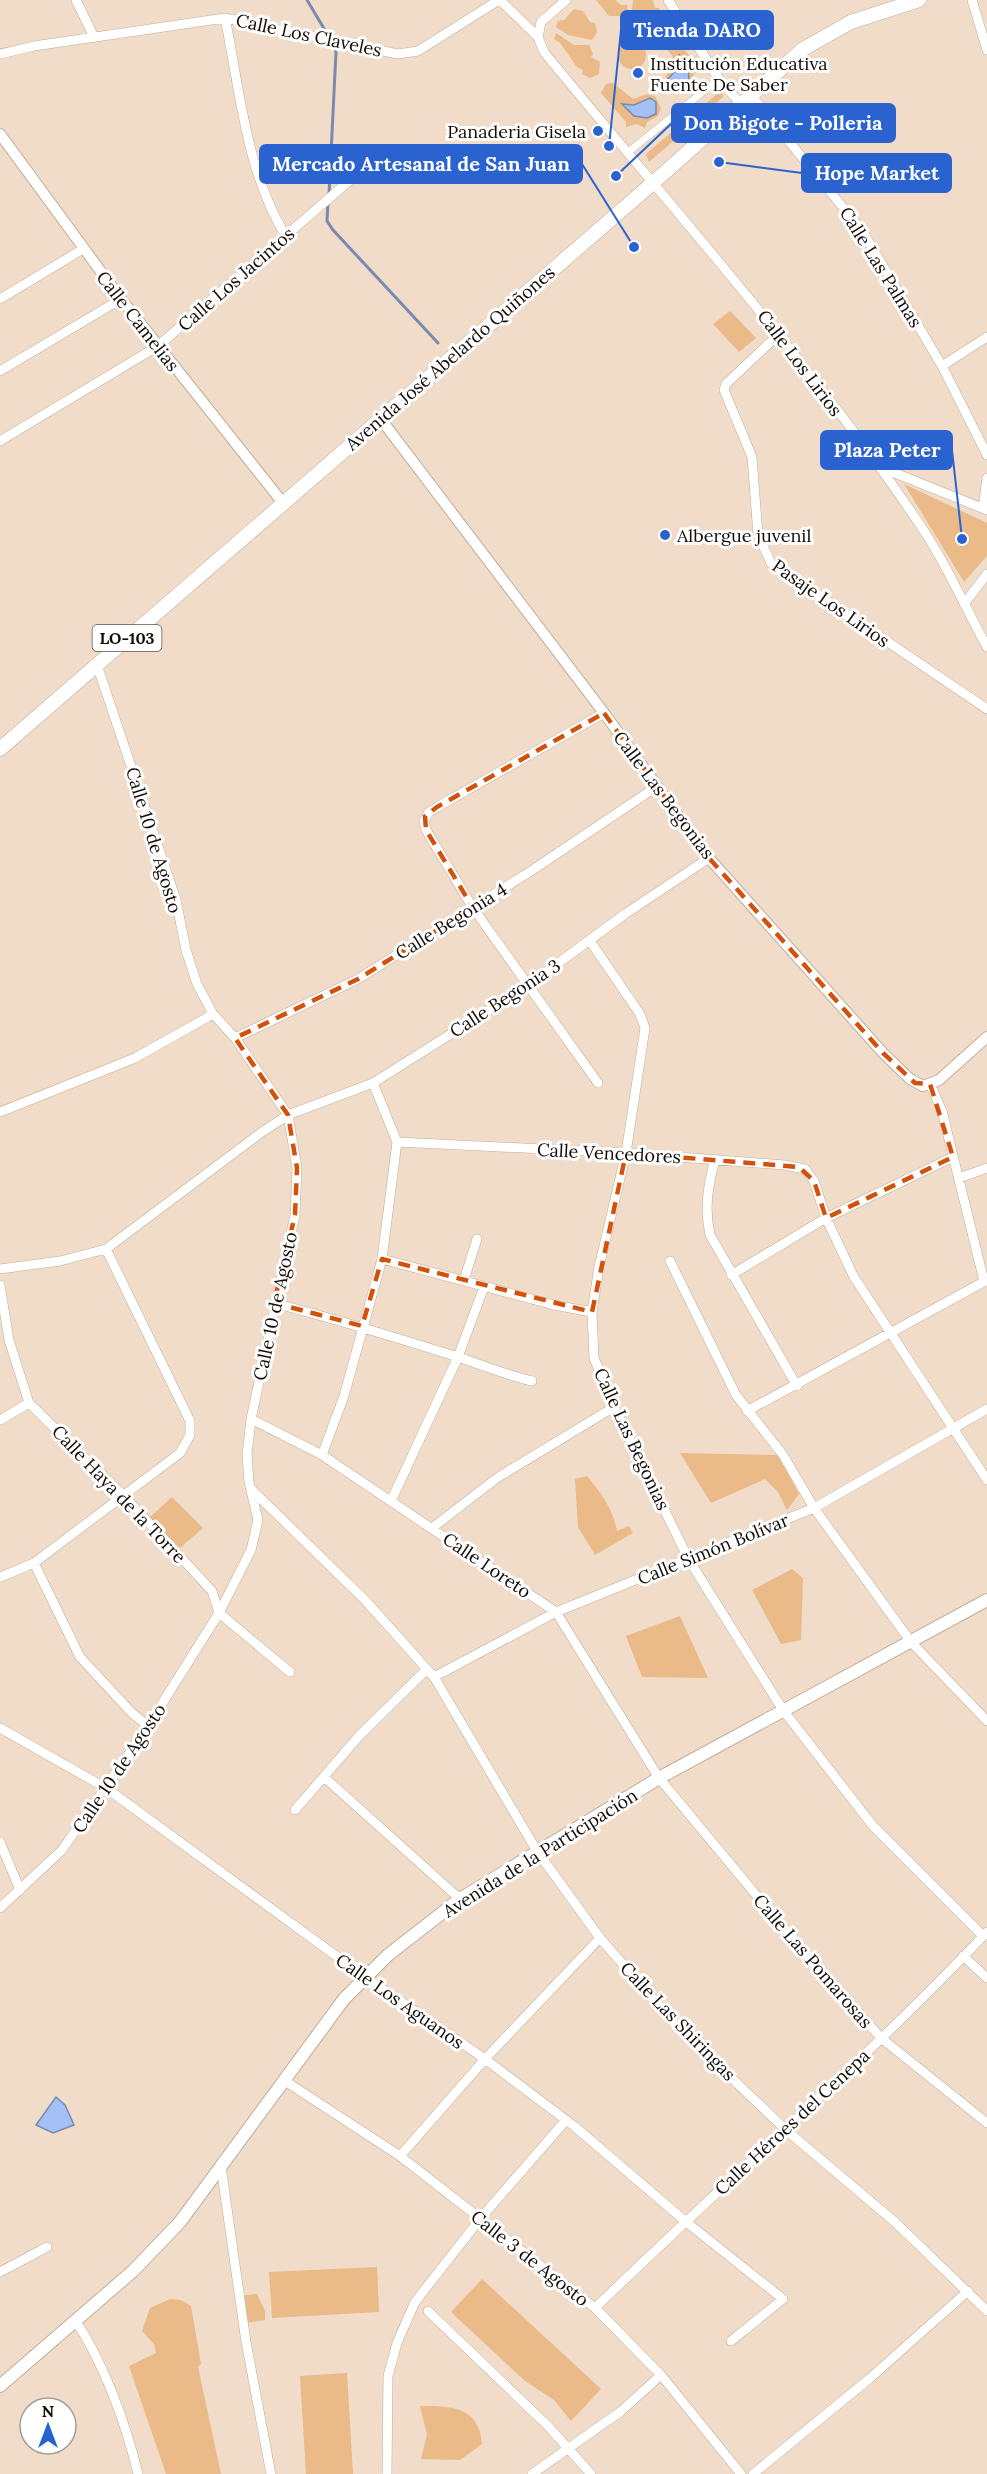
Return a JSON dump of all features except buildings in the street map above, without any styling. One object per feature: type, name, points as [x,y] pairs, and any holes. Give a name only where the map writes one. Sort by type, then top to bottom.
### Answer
[{"type":"main road","name":"Avenida José Abelardo Quiñones","points":[[0,749],[654,182],[804,49],[842,27],[919,0]]},
{"type":"main road","name":"Avenida de la Participación","points":[[0,2386],[133,2271],[180,2222],[344,1999],[388,1955],[460,1899],[659,1778],[987,1600]]},
{"type":"street","points":[[76,0],[94,37]]},
{"type":"street","name":"Calle Los Claveles","points":[[0,54],[94,37],[225,18],[398,54],[418,51],[499,0]]},
{"type":"street","name":"Calle Los Lirios","points":[[499,0],[538,37],[544,51],[779,334],[880,467],[916,517],[987,647]]},
{"type":"street","points":[[538,37],[541,22],[566,0]]},
{"type":"street","name":"Calle Las Palmas","points":[[668,0],[719,79],[746,99],[863,232],[942,366],[987,455]]},
{"type":"street","points":[[972,0],[987,50]]},
{"type":"street","points":[[225,18],[253,159],[272,213],[286,236]]},
{"type":"street","points":[[627,153],[719,79]]},
{"type":"street","name":"Calle Camelias","points":[[0,134],[121,299],[283,503]]},
{"type":"street","name":"Calle Los Jacintos","points":[[0,441],[158,346],[371,162]]},
{"type":"street","points":[[0,299],[83,249]]},
{"type":"street","points":[[0,371],[121,299]]},
{"type":"street","name":"Pasaje Los Lirios","points":[[779,334],[726,384],[724,390],[752,457],[758,536],[764,553],[771,563],[835,609],[987,709]]},
{"type":"street","points":[[942,366],[987,337]]},
{"type":"street","name":"Calle Las Begonias","points":[[380,418],[604,713],[710,858],[883,1053],[915,1083],[930,1084]]},
{"type":"street","points":[[880,467],[985,509],[987,478]]},
{"type":"street","points":[[964,604],[987,574]]},
{"type":"street","name":"Calle 10 de Agosto","points":[[0,1908],[62,1850],[106,1788],[219,1613],[251,1550],[258,1520],[247,1455],[251,1419],[274,1303],[295,1215],[297,1168],[288,1116],[236,1038],[213,1014],[197,984],[186,950],[176,900],[97,664]]},
{"type":"street","points":[[598,1083],[473,908],[426,830],[425,816],[437,807],[604,713]]},
{"type":"street","name":"Calle Begonia 4","points":[[236,1038],[358,979],[473,908],[656,787]]},
{"type":"street","name":"Calle Begonia 3","points":[[106,1249],[262,1132],[288,1116],[373,1083],[527,986],[710,858]]},
{"type":"street","name":"Calle Las Begonias","points":[[590,941],[644,1021],[626,1153],[599,1267],[592,1312],[594,1358],[614,1407],[689,1560],[783,1710],[873,1826],[985,1934]]},
{"type":"street","points":[[0,1112],[135,1058],[213,1014]]},
{"type":"street","points":[[747,1411],[891,1335],[986,1281],[942,1111],[930,1084],[939,1080],[987,1037]]},
{"type":"street","points":[[322,1455],[344,1396],[382,1259],[397,1142],[373,1083]]},
{"type":"street","name":"Calle Vencedores","points":[[397,1142],[626,1153],[799,1167],[809,1172],[814,1181],[826,1218]]},
{"type":"street","points":[[731,1275],[826,1218],[953,1157]]},
{"type":"street","points":[[715,1159],[708,1184],[705,1214],[710,1235],[797,1386]]},
{"type":"street","points":[[958,1178],[987,1168]]},
{"type":"street","points":[[826,1218],[854,1277],[987,1480]]},
{"type":"street","points":[[464,1280],[477,1239]]},
{"type":"street","points":[[0,1269],[60,1261],[106,1249],[190,1421],[191,1429],[180,1453],[125,1497],[34,1563],[0,1577]]},
{"type":"street","points":[[382,1259],[484,1287],[592,1312]]},
{"type":"street","points":[[670,1262],[736,1395],[747,1411],[783,1455],[814,1508],[911,1642],[987,1721]]},
{"type":"street","name":"Calle Haya de la Torre","points":[[0,1285],[9,1340],[29,1403],[125,1497],[212,1591],[219,1613],[290,1672]]},
{"type":"street","points":[[391,1502],[458,1357],[484,1287]]},
{"type":"street","points":[[274,1303],[362,1326],[506,1375],[532,1381]]},
{"type":"street","points":[[0,1420],[29,1403]]},
{"type":"street","points":[[432,1528],[497,1478],[614,1407]]},
{"type":"street","name":"Calle Simón Bolívar","points":[[434,1677],[556,1612],[814,1508],[987,1409]]},
{"type":"street","name":"Calle Loreto","points":[[251,1419],[322,1455],[556,1612],[659,1778]]},
{"type":"street","name":"Calle Las Shiringas","points":[[251,1489],[364,1599],[434,1677],[537,1851],[600,1938],[674,2023],[786,2130],[895,2222],[987,2311]]},
{"type":"street","points":[[34,1563],[80,1657],[132,1713],[148,1726]]},
{"type":"street","points":[[295,1810],[359,1736],[427,1669]]},
{"type":"street","name":"Calle Los Aguanos","points":[[0,1728],[106,1788],[365,1977],[484,2059],[566,2120],[685,2221],[783,2299],[732,2341]]},
{"type":"street","points":[[324,1777],[460,1899]]},
{"type":"street","name":"Calle Las Pomarosas","points":[[659,1778],[776,1919],[881,2038],[987,2122]]},
{"type":"street","points":[[0,1842],[20,1890]]},
{"type":"street","name":"Calle Héroes del Cenepa","points":[[595,2308],[685,2221],[786,2130],[985,1934]]},
{"type":"street","points":[[400,2156],[484,2059],[600,1938]]},
{"type":"street","points":[[963,1956],[987,1978]]},
{"type":"street","name":"Calle 3 de Agosto","points":[[285,2081],[400,2156],[595,2308],[661,2375],[741,2474]]},
{"type":"street","points":[[387,2474],[388,2376],[397,2343],[415,2302],[480,2219],[566,2120]]},
{"type":"street","points":[[222,2166],[246,2342],[271,2474]]},
{"type":"street","points":[[0,2272],[47,2247]]},
{"type":"street","points":[[753,2474],[869,2379],[968,2291]]},
{"type":"street","points":[[428,2311],[549,2426],[566,2449],[591,2474]]},
{"type":"street","points":[[75,2320],[90,2342],[131,2445],[138,2474]]},
{"type":"street","points":[[532,2474],[621,2412],[661,2375]]},
{"type":"highlighted area","points":[[604,713],[709,858],[883,1053],[915,1083],[930,1084],[953,1157],[826,1218],[814,1181],[799,1167],[626,1153],[592,1312],[382,1259],[362,1326],[274,1303],[295,1215],[297,1168],[288,1115],[235,1038],[358,979],[473,908],[426,830],[425,816],[437,807]]},
{"type":"shaded area","points":[[596,0],[615,0],[621,5],[627,5],[628,11],[620,16],[609,16]]},
{"type":"shaded area","points":[[633,0],[653,0],[655,8],[659,8],[662,17],[659,25],[651,28],[642,23],[642,19],[632,10]]},
{"type":"shaded area","points":[[574,9],[583,11],[590,22],[595,23],[597,32],[592,40],[568,35],[556,27],[558,21],[564,20]]},
{"type":"shaded area","points":[[556,33],[574,45],[589,45],[593,54],[591,57],[600,62],[599,74],[590,78],[582,74],[583,70],[577,67],[560,43],[554,39]]},
{"type":"shaded area","points":[[667,33],[677,36],[677,42],[699,69],[693,75],[696,86],[693,85],[683,93],[674,92],[667,87],[666,76],[674,62],[672,55],[661,43]]},
{"type":"shaded area","points":[[632,41],[642,45],[646,55],[642,65],[632,69],[622,65],[618,55],[622,45]]},
{"type":"shaded area","points":[[613,83],[633,99],[647,94],[655,96],[661,108],[658,116],[647,122],[645,128],[637,124],[626,127],[626,122],[601,93],[606,84]]},
{"type":"shaded area","points":[[719,92],[723,93],[723,97],[694,122],[691,121],[691,117]]},
{"type":"shaded area","points":[[680,125],[685,125],[686,130],[649,162],[646,154]]},
{"type":"shaded area","points":[[730,311],[756,338],[739,352],[713,324]]},
{"type":"shaded area","points":[[904,484],[987,523],[987,556],[964,582]]},
{"type":"shaded area","points":[[680,1453],[778,1455],[799,1494],[787,1510],[778,1492],[765,1479],[711,1503]]},
{"type":"shaded area","points":[[587,1476],[606,1502],[617,1531],[629,1526],[633,1533],[595,1555],[578,1527],[575,1479]]},
{"type":"shaded area","points":[[172,1497],[203,1528],[180,1548],[155,1527],[149,1518]]},
{"type":"shaded area","points":[[792,1569],[803,1578],[801,1640],[781,1644],[752,1590]]},
{"type":"shaded area","points":[[680,1616],[708,1678],[642,1677],[626,1636]]},
{"type":"shaded area","points":[[377,2267],[379,2312],[272,2318],[269,2272]]},
{"type":"shaded area","points":[[482,2279],[601,2389],[571,2421],[554,2400],[525,2381],[451,2312]]},
{"type":"shaded area","points":[[257,2294],[265,2311],[265,2320],[245,2323],[239,2296]]},
{"type":"shaded area","points":[[170,2299],[181,2300],[191,2306],[201,2364],[198,2367],[221,2474],[166,2474],[129,2366],[156,2353],[154,2344],[142,2331],[150,2308]]},
{"type":"shaded area","points":[[347,2373],[353,2474],[306,2474],[300,2376]]},
{"type":"shaded area","points":[[420,2406],[452,2408],[469,2415],[480,2431],[482,2444],[460,2460],[421,2459],[427,2434]]},
{"type":"water","points":[[679,54],[680,59],[688,63],[689,83],[686,89],[678,90],[671,87],[668,79],[678,68]]},
{"type":"water","points":[[650,98],[656,102],[656,114],[647,118],[634,116],[622,104],[634,105]]},
{"type":"water","points":[[56,2097],[65,2105],[74,2125],[53,2133],[36,2125]]},
{"type":"waterway","points":[[307,0],[329,37]]},
{"type":"waterway","points":[[329,194],[336,52],[332,43]]},
{"type":"waterway","points":[[328,201],[327,221],[333,230],[438,343]]},
{"type":"place","name":"Institución Educativa Fuente De Saber","points":[[638,73]]},
{"type":"place","name":"Panaderia Gisela","points":[[598,131]]},
{"type":"place","name":"Tienda DARO","points":[[609,146]]},
{"type":"place","name":"Hope Market","points":[[719,162]]},
{"type":"place","name":"Don Bigote - Polleria","points":[[616,176]]},
{"type":"place","name":"Mercado Artesanal de San Juan","points":[[634,247]]},
{"type":"place","name":"Albergue juvenil","points":[[665,535]]},
{"type":"place","name":"Plaza Peter","points":[[962,539]]}]
